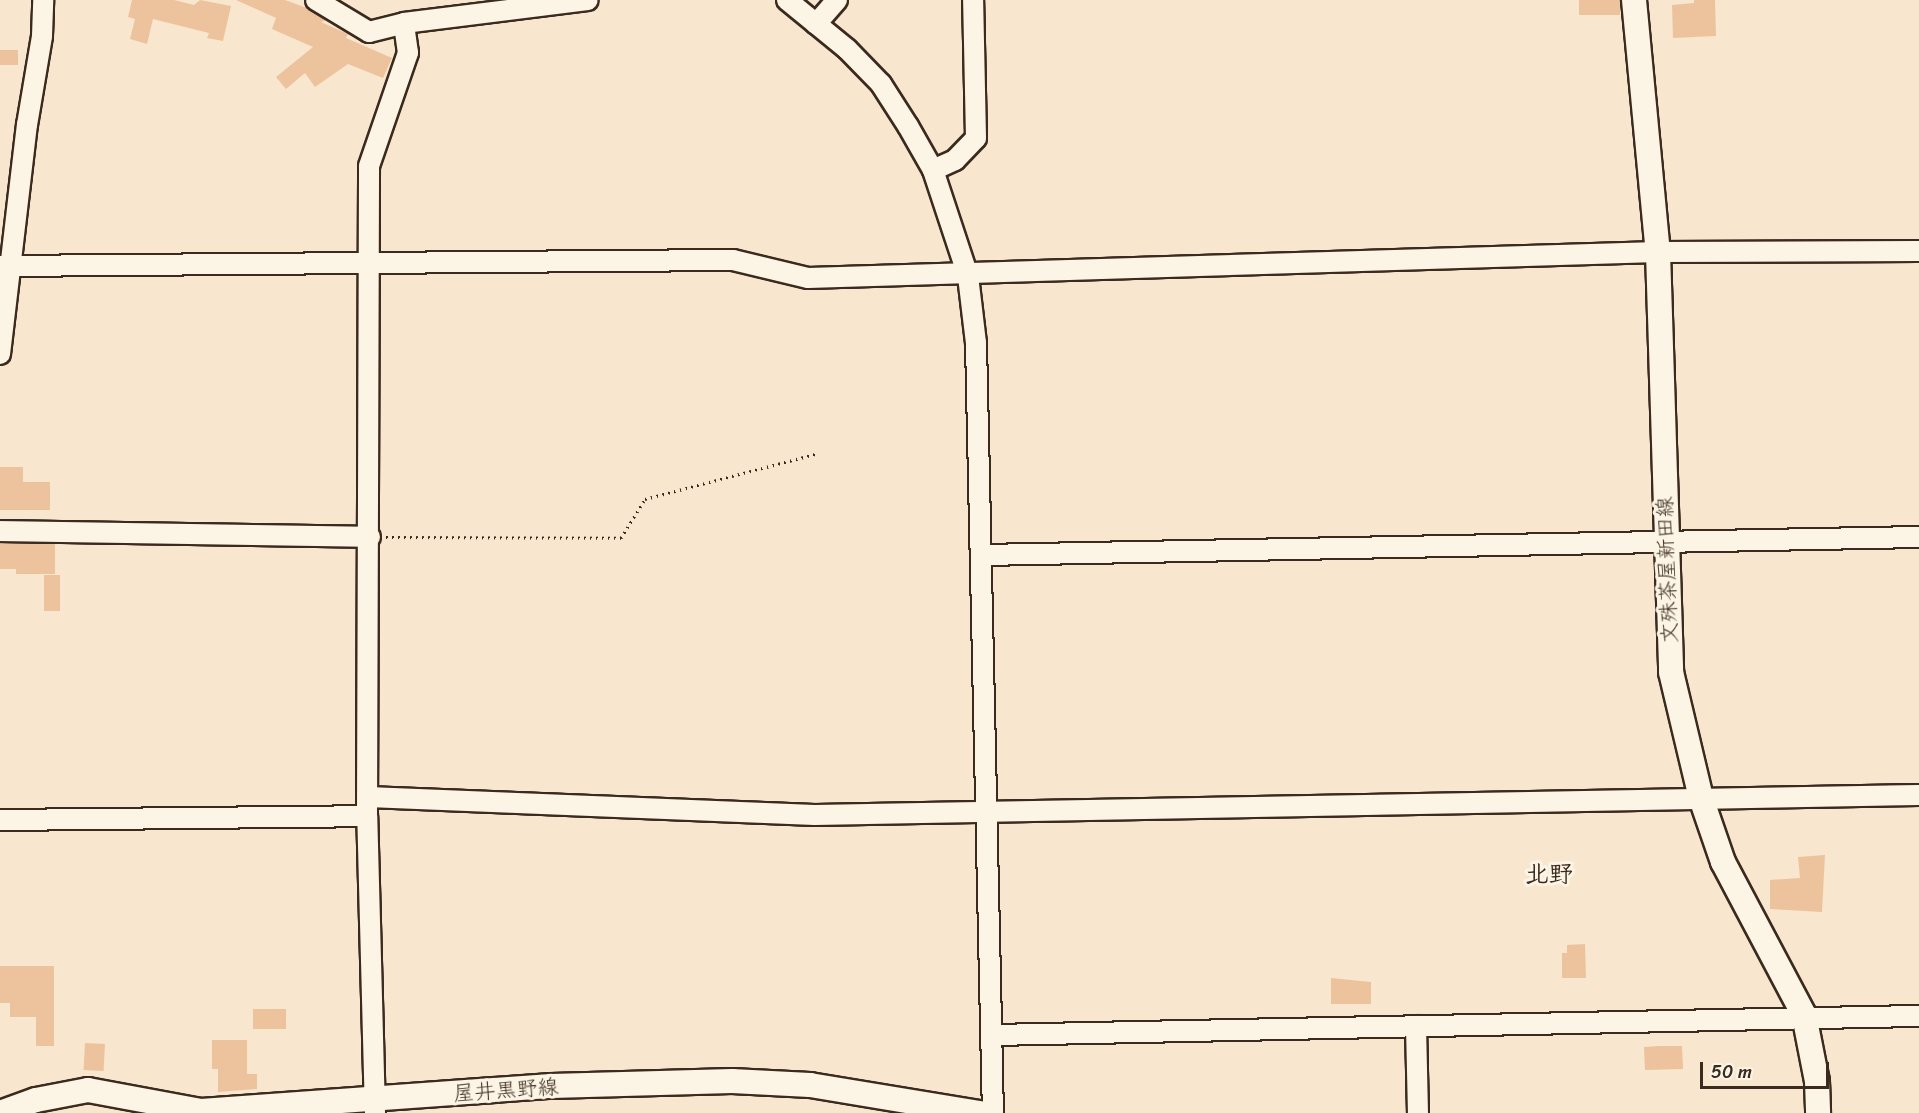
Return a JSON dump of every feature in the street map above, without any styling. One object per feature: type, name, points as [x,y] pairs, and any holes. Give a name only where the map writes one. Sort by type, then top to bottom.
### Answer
[{"type":"main road","name":"文殊茶屋新田線","points":[[1634,0],[1658,252],[1665,541],[1671,672],[1701,798],[1723,862],[1804,1015],[1817,1081],[1818,1113]]},
{"type":"main road","name":"屋井黒野線","points":[[0,1113],[36,1100],[88,1090],[201,1111],[375,1106],[551,1086],[732,1081],[810,1085],[980,1113]]},
{"type":"street","points":[[0,354],[5,266],[42,36],[43,0]]},
{"type":"street","points":[[316,0],[369,32],[404,23],[588,0]]},
{"type":"street","points":[[787,0],[847,49],[881,84],[933,170],[969,276],[976,343],[993,1113]]},
{"type":"street","points":[[816,24],[837,0]]},
{"type":"street","points":[[933,170],[955,160],[976,138],[973,0]]},
{"type":"street","points":[[375,1106],[367,807],[370,537],[369,166],[408,53],[404,23]]},
{"type":"street","points":[[5,266],[733,260],[808,278],[969,276],[1658,252],[1919,251]]},
{"type":"street","points":[[0,531],[370,537]]},
{"type":"street","points":[[982,555],[1919,537]]},
{"type":"street","points":[[0,820],[367,807],[815,815],[1919,795]]},
{"type":"street","points":[[993,1035],[1804,1015],[1919,1016]]},
{"type":"street","points":[[1416,1026],[1418,1113]]},
{"type":"path","points":[[370,537],[621,538],[645,499],[815,454]]},
{"type":"building","points":[[132,0],[174,0],[194,5],[200,0],[231,6],[223,41],[207,38],[209,33],[153,19],[147,44],[130,39],[135,19],[128,17]]},
{"type":"building","points":[[236,0],[285,0],[307,8],[326,20],[321,22],[348,34],[346,38],[392,58],[383,78],[348,64],[315,87],[305,73],[286,89],[276,77],[313,47],[272,29],[276,18]]},
{"type":"building","points":[[1579,0],[1620,0],[1620,15],[1579,15]]},
{"type":"building","points":[[1694,0],[1715,0],[1716,36],[1673,38],[1672,5],[1694,3]]},
{"type":"building","points":[[0,50],[18,50],[18,65],[0,65]]},
{"type":"building","points":[[0,467],[23,467],[23,482],[50,482],[50,510],[0,510]]},
{"type":"building","points":[[0,543],[55,544],[55,574],[16,574],[16,569],[0,569]]},
{"type":"building","points":[[44,575],[60,575],[60,611],[44,611]]},
{"type":"building","points":[[1825,855],[1822,912],[1770,909],[1770,880],[1800,878],[1798,857]]},
{"type":"building","points":[[1585,944],[1586,978],[1562,978],[1562,953],[1567,953],[1567,945]]},
{"type":"building","points":[[0,966],[54,966],[54,1046],[36,1046],[36,1017],[10,1017],[10,1003],[0,1003]]},
{"type":"building","points":[[1331,978],[1371,982],[1371,1004],[1331,1004]]},
{"type":"building","points":[[253,1009],[286,1009],[286,1029],[253,1029]]},
{"type":"building","points":[[212,1040],[247,1040],[247,1074],[257,1074],[257,1089],[218,1092],[218,1069],[212,1069]]},
{"type":"building","points":[[85,1043],[105,1044],[104,1071],[84,1070]]},
{"type":"building","points":[[1682,1046],[1683,1069],[1645,1070],[1644,1047]]},
{"type":"district","name":"北野","points":[[1549,875]]}]
